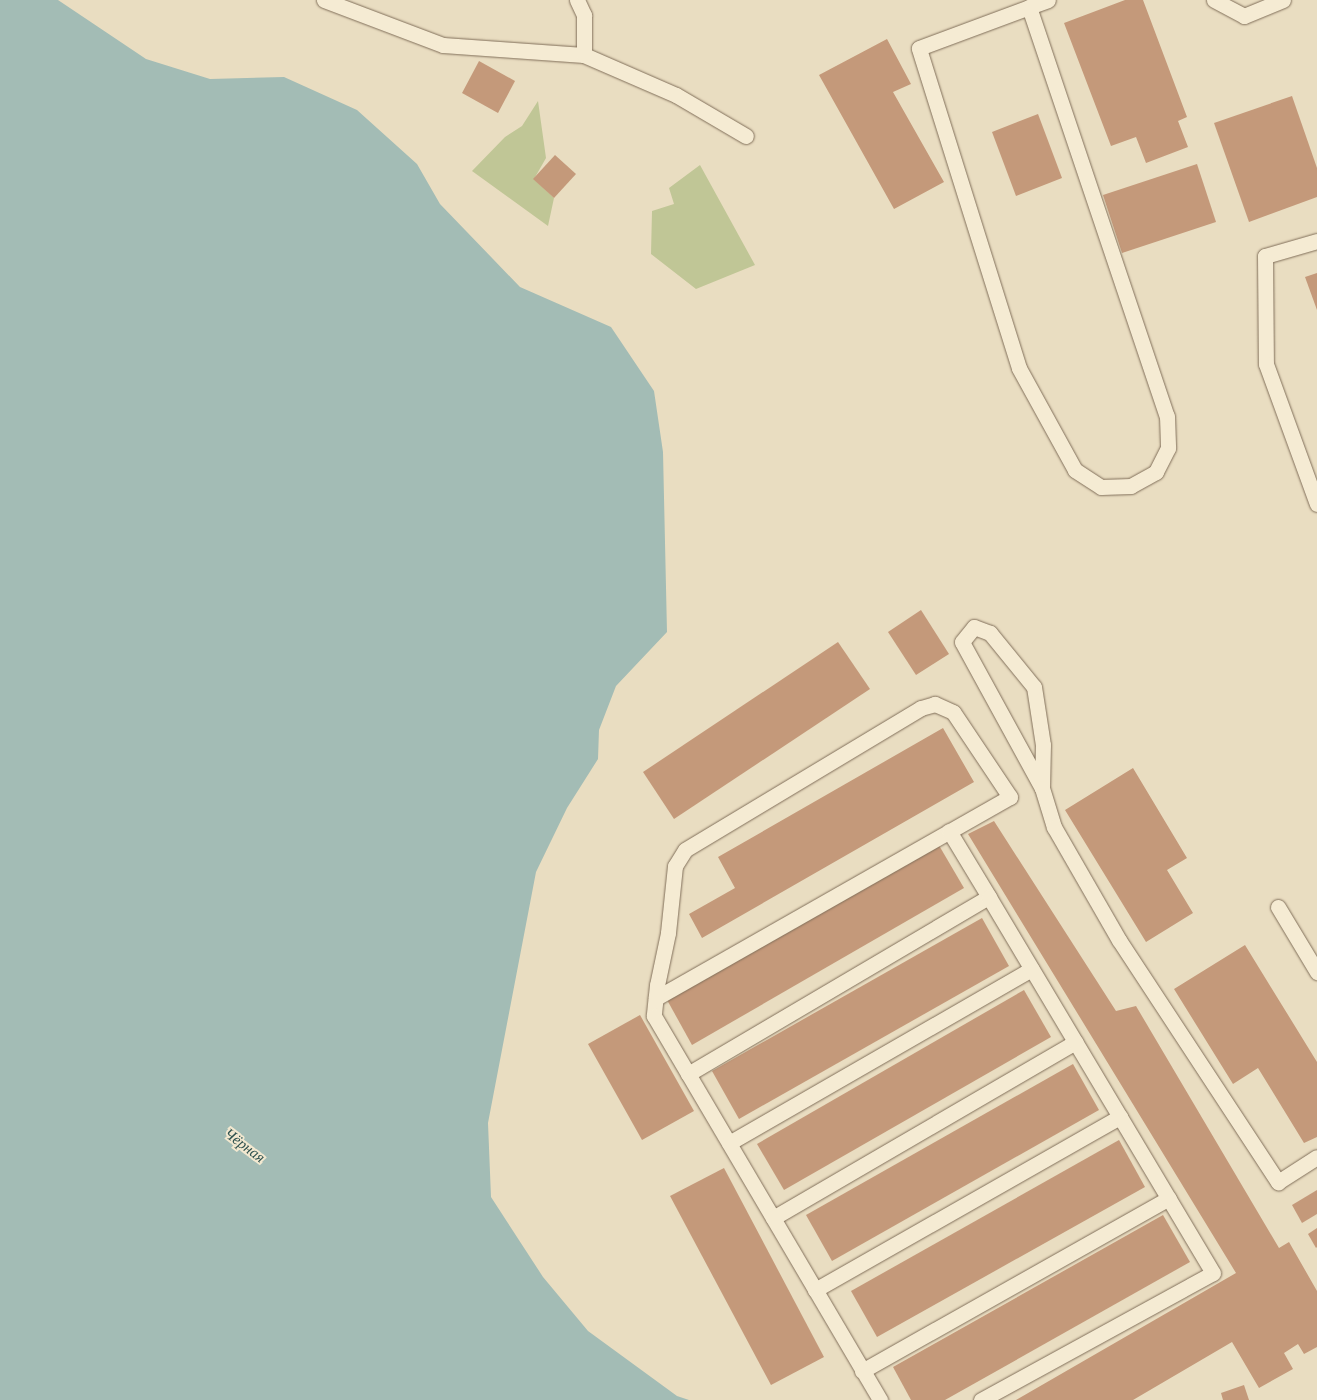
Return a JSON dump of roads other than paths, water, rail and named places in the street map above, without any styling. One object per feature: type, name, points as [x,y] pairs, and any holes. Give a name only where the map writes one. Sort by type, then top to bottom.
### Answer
[{"type":"lane","points":[[324,0],[443,45],[584,55],[676,95],[746,136]]},
{"type":"lane","points":[[578,0],[584,15],[584,55]]},
{"type":"lane","points":[[1029,7],[1167,416],[1168,448],[1156,472],[1131,486],[1101,487],[1075,470],[1019,368],[919,48],[1029,7],[1048,0]]},
{"type":"lane","points":[[1214,0],[1244,16]]},
{"type":"lane","points":[[1238,0],[1244,16]]},
{"type":"lane","points":[[1244,16],[1282,0]]},
{"type":"lane","points":[[1317,241],[1265,256],[1266,364],[1317,504]]},
{"type":"lane","points":[[1042,788],[1043,744],[1034,687],[990,633],[974,627],[962,642],[1042,788],[1054,827],[1119,940],[1278,1182],[1317,1157]]},
{"type":"lane","points":[[656,998],[1010,797],[953,712],[935,704],[921,708],[685,850],[675,866],[668,933],[656,998],[654,1016],[880,1400]]},
{"type":"lane","points":[[949,831],[1213,1273],[981,1400]]},
{"type":"lane","points":[[688,1074],[989,897]]},
{"type":"lane","points":[[1278,907],[1317,972]]},
{"type":"lane","points":[[728,1143],[1032,969]]},
{"type":"lane","points":[[773,1218],[1075,1042]]},
{"type":"lane","points":[[815,1290],[1120,1117]]},
{"type":"lane","points":[[862,1371],[1169,1198]]},
{"type":"water","name":"Чёрная","points":[[0,0],[58,0],[146,59],[210,79],[284,77],[357,110],[417,164],[440,204],[520,287],[611,327],[654,391],[663,452],[667,632],[616,686],[599,730],[598,759],[567,808],[536,872],[488,1123],[491,1197],[543,1277],[588,1331],[677,1396],[689,1400],[0,1400]]}]
